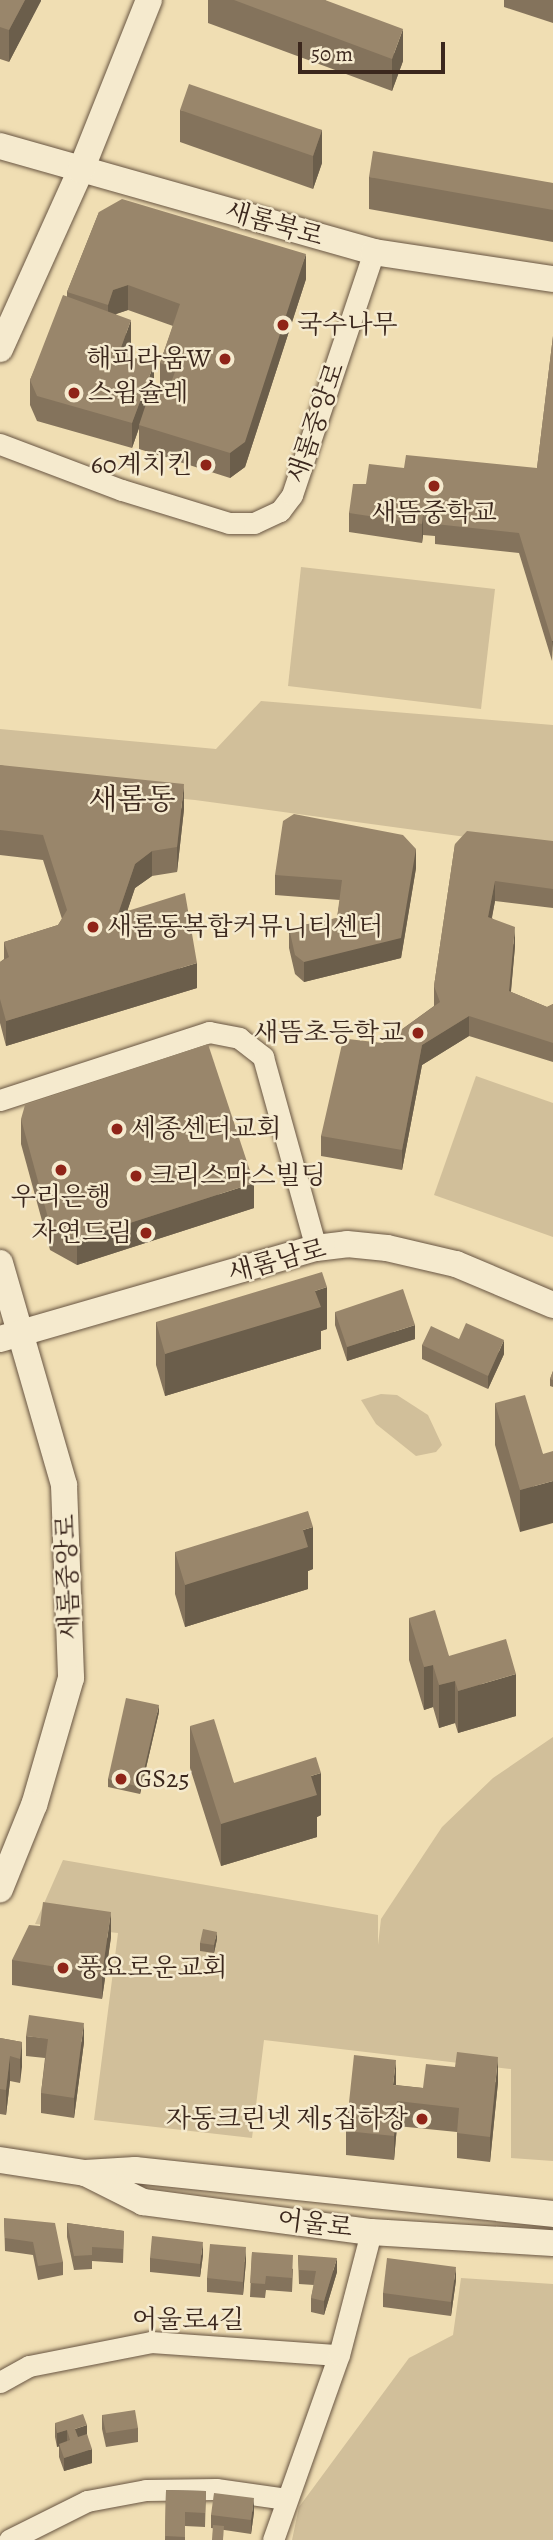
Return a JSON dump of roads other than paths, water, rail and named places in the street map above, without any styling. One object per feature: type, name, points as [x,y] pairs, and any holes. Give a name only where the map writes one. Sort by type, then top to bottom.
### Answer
[{"type":"street","points":[[0,349],[81,170],[149,0]]},
{"type":"street","name":"새롬북로","points":[[0,146],[374,252],[553,279]]},
{"type":"street","name":"새롬중앙로","points":[[0,444],[121,490],[229,523],[254,523],[280,511],[292,495],[374,252]]},
{"type":"street","points":[[0,1100],[209,1032],[239,1038],[263,1057],[316,1248]]},
{"type":"street","name":"새롬남로","points":[[9,1337],[316,1248],[347,1244],[387,1248],[444,1261],[553,1305]]},
{"type":"street","name":"새롬중앙로","points":[[0,1263],[9,1337],[64,1485],[71,1678],[34,1805],[0,1889]]},
{"type":"street","name":"어울로","points":[[0,2160],[85,2173],[135,2170],[553,2214]]},
{"type":"street","name":"어울로","points":[[85,2173],[143,2202],[371,2232],[553,2243]]},
{"type":"street","points":[[273,2540],[339,2355],[371,2232]]},
{"type":"street","name":"어울로4길","points":[[0,2382],[29,2367],[150,2342],[339,2355]]},
{"type":"street","points":[[9,2540],[87,2501],[146,2490],[216,2489],[286,2499]]},
{"type":"place","name":"국수나무","points":[[283,325]]},
{"type":"place","name":"해피라움W","points":[[225,359]]},
{"type":"place","name":"스윔슐레","points":[[74,393]]},
{"type":"place","name":"60계치킨","points":[[206,465]]},
{"type":"place","name":"새뜸중학교","points":[[434,486]]},
{"type":"place","name":"새롬동복합커뮤니티센터","points":[[93,927]]},
{"type":"place","name":"새뜸초등학교","points":[[418,1033]]},
{"type":"place","name":"세종센터교회","points":[[117,1129]]},
{"type":"place","name":"우리은행","points":[[61,1170]]},
{"type":"place","name":"크리스마스빌딩","points":[[136,1176]]},
{"type":"place","name":"자연드림","points":[[146,1233]]},
{"type":"place","name":"GS25","points":[[121,1779]]},
{"type":"place","name":"풍요로운교회","points":[[63,1968]]},
{"type":"place","name":"자동크린넷 제5집하장","points":[[422,2119]]},
{"type":"district","name":"새롬동","points":[[132,799]]}]
